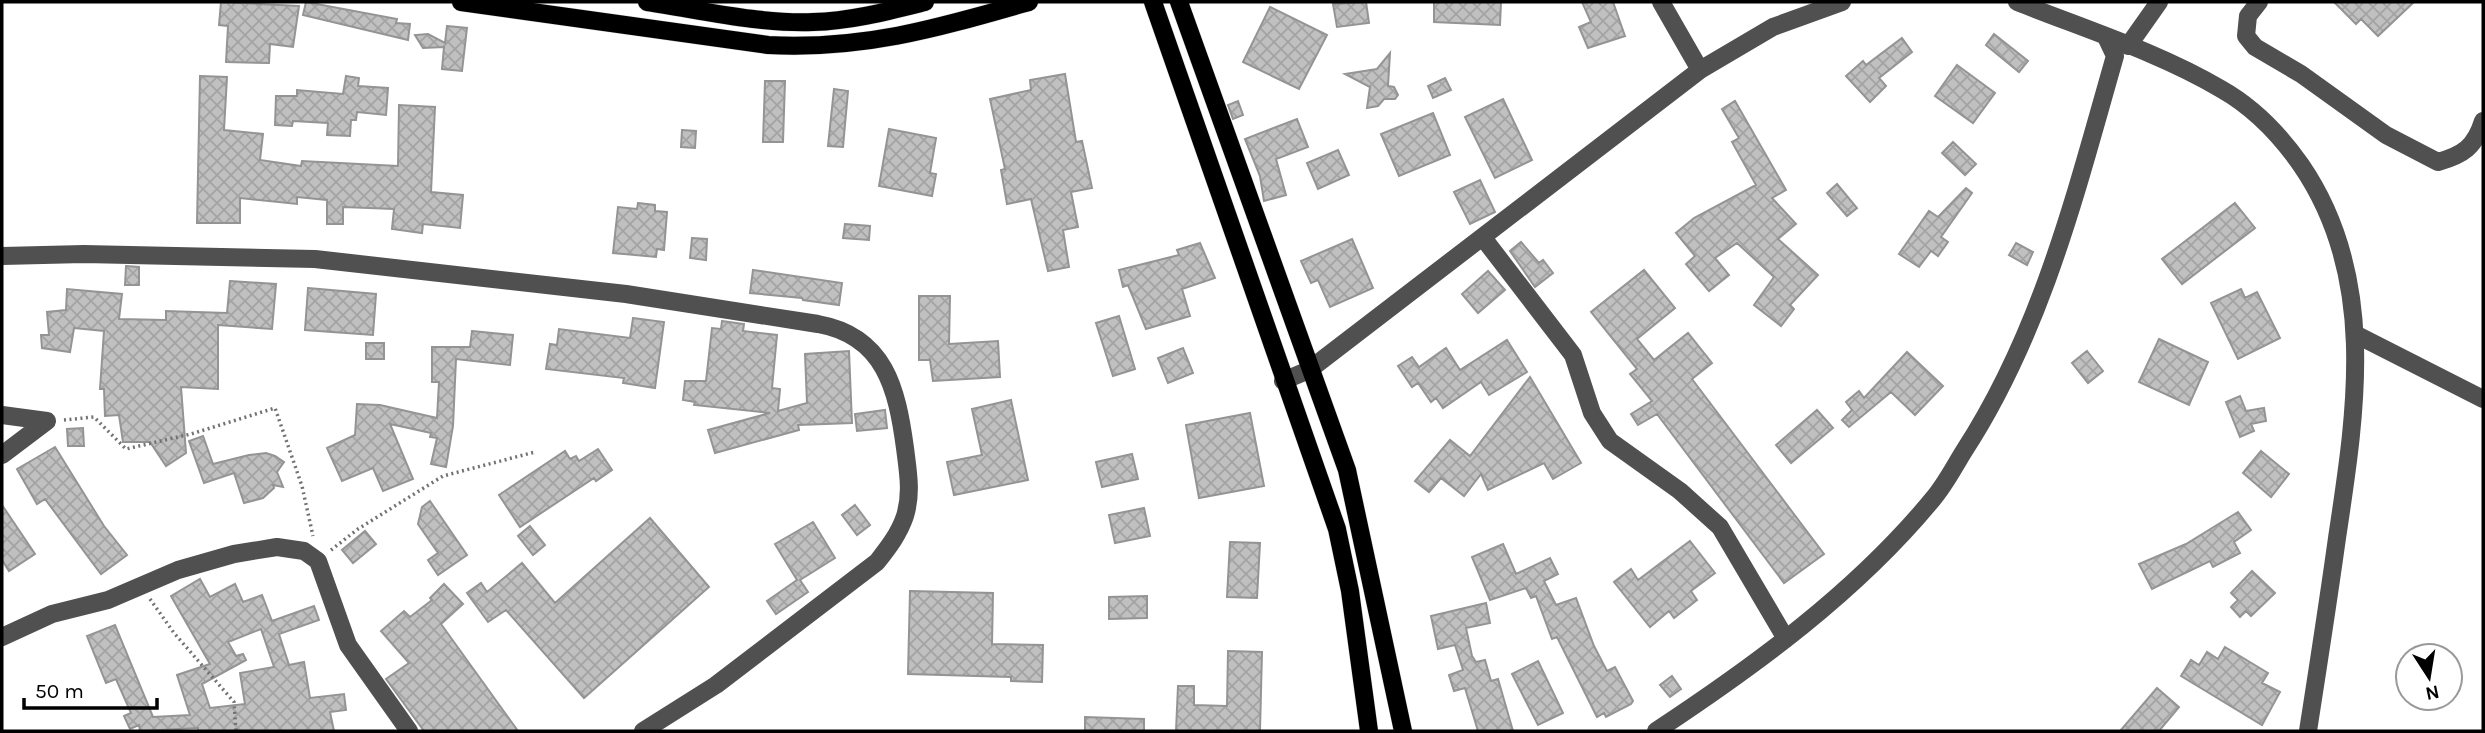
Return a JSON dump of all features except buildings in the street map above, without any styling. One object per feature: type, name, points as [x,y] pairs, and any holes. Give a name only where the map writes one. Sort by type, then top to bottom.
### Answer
[{"type":"main road","points":[[461,2],[768,45],[814,47],[863,43],[917,33],[1029,2]]},
{"type":"main road","points":[[647,2],[766,19],[813,22],[859,17],[925,2]]},
{"type":"main road","points":[[1153,2],[1240,248],[1283,381],[1337,529],[1350,591],[1368,731]]},
{"type":"main road","points":[[1179,2],[1347,470],[1403,731]]},
{"type":"street","points":[[1661,2],[1700,70]]},
{"type":"street","points":[[1283,381],[1309,370],[1484,239],[1700,70],[1773,27],[1842,2]]},
{"type":"street","points":[[2017,2],[2106,37],[2126,50],[2222,89],[2263,120],[2289,148],[2315,185],[2339,237],[2349,277],[2355,334],[2354,430],[2308,731]]},
{"type":"street","points":[[1656,731],[1786,639],[1872,566],[1934,498],[1988,414],[2034,318],[2126,50],[2159,2]]},
{"type":"street","points":[[2259,2],[2248,16],[2246,36],[2255,47],[2301,74],[2396,141],[2438,162],[2462,156],[2478,140],[2483,121]]},
{"type":"street","points":[[1484,239],[1573,355],[1591,413],[1610,441],[1680,491],[1720,527],[1786,639]]},
{"type":"street","points":[[2,256],[84,254],[315,258],[626,294],[818,324],[842,328],[865,344],[883,366],[899,404],[911,488],[905,517],[894,540],[877,562],[716,685],[643,731]]},
{"type":"street","points":[[2355,334],[2483,399]]},
{"type":"street","points":[[2,415],[47,421]]},
{"type":"street","points":[[2,455],[47,421]]},
{"type":"street","points":[[2,637],[52,614],[107,600],[234,554],[277,547],[304,551],[318,561],[348,645],[409,731]]},
{"type":"path","points":[[47,421],[94,417],[126,449],[191,434],[275,408],[302,486],[318,561],[358,529],[443,476],[535,452]]},
{"type":"path","points":[[141,586],[174,633],[234,702],[236,731]]}]
